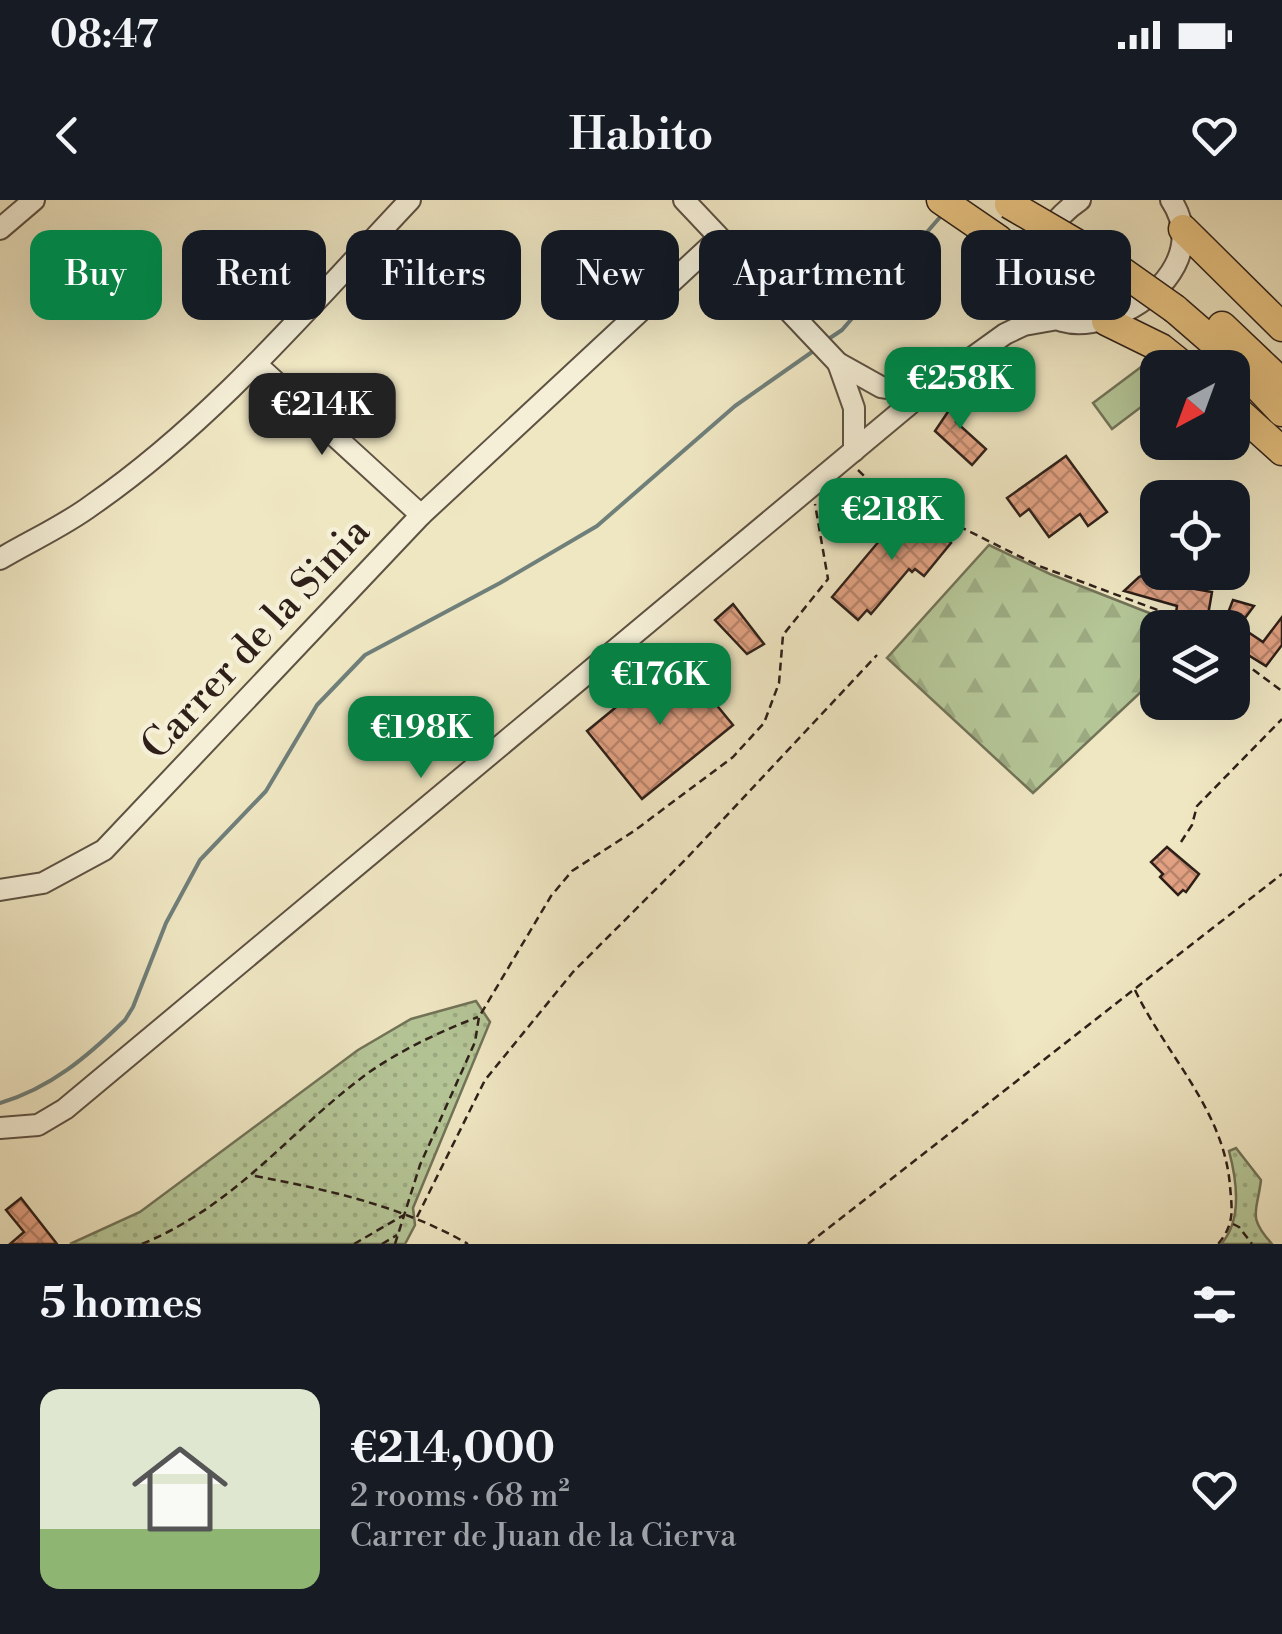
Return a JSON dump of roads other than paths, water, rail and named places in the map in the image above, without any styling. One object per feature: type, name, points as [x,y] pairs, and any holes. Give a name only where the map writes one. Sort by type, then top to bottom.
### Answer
[{"type":"highway","points":[[941,200],[985,230]]},
{"type":"highway","points":[[1040,200],[1120,248],[1180,302],[1282,412]]},
{"type":"highway","points":[[1006,202],[1180,302],[1262,361],[1282,383]]},
{"type":"highway","points":[[1181,212],[1282,327]]},
{"type":"highway","points":[[1106,321],[1164,350]]},
{"type":"highway","points":[[1250,423],[1282,452]]},
{"type":"street","points":[[0,229],[34,200]]},
{"type":"street","points":[[0,558],[92,506],[167,445],[256,364],[410,200]]},
{"type":"street","points":[[684,200],[712,230]]},
{"type":"street","points":[[1050,230],[1080,200]]},
{"type":"street","points":[[1065,320],[1083,325],[1106,321],[1137,305],[1160,284],[1180,251],[1181,212]]},
{"type":"street","name":"Carrer de la Sinia","points":[[0,890],[43,883],[104,850],[421,515],[699,257]]},
{"type":"street","points":[[798,320],[838,362],[881,387],[924,394]]},
{"type":"street","points":[[1004,334],[1013,320]]},
{"type":"street","points":[[0,1128],[38,1125],[64,1109],[924,394],[1004,334],[1048,320]]},
{"type":"street","points":[[838,362],[854,408],[850,455]]},
{"type":"street","points":[[256,364],[421,515]]},
{"type":"waterway","points":[[830,338],[842,330],[941,216]]},
{"type":"waterway","points":[[0,1103],[36,1089],[68,1069],[125,1020],[166,923],[200,860],[266,791],[317,705],[365,655],[597,526],[735,406],[812,352]]}]
